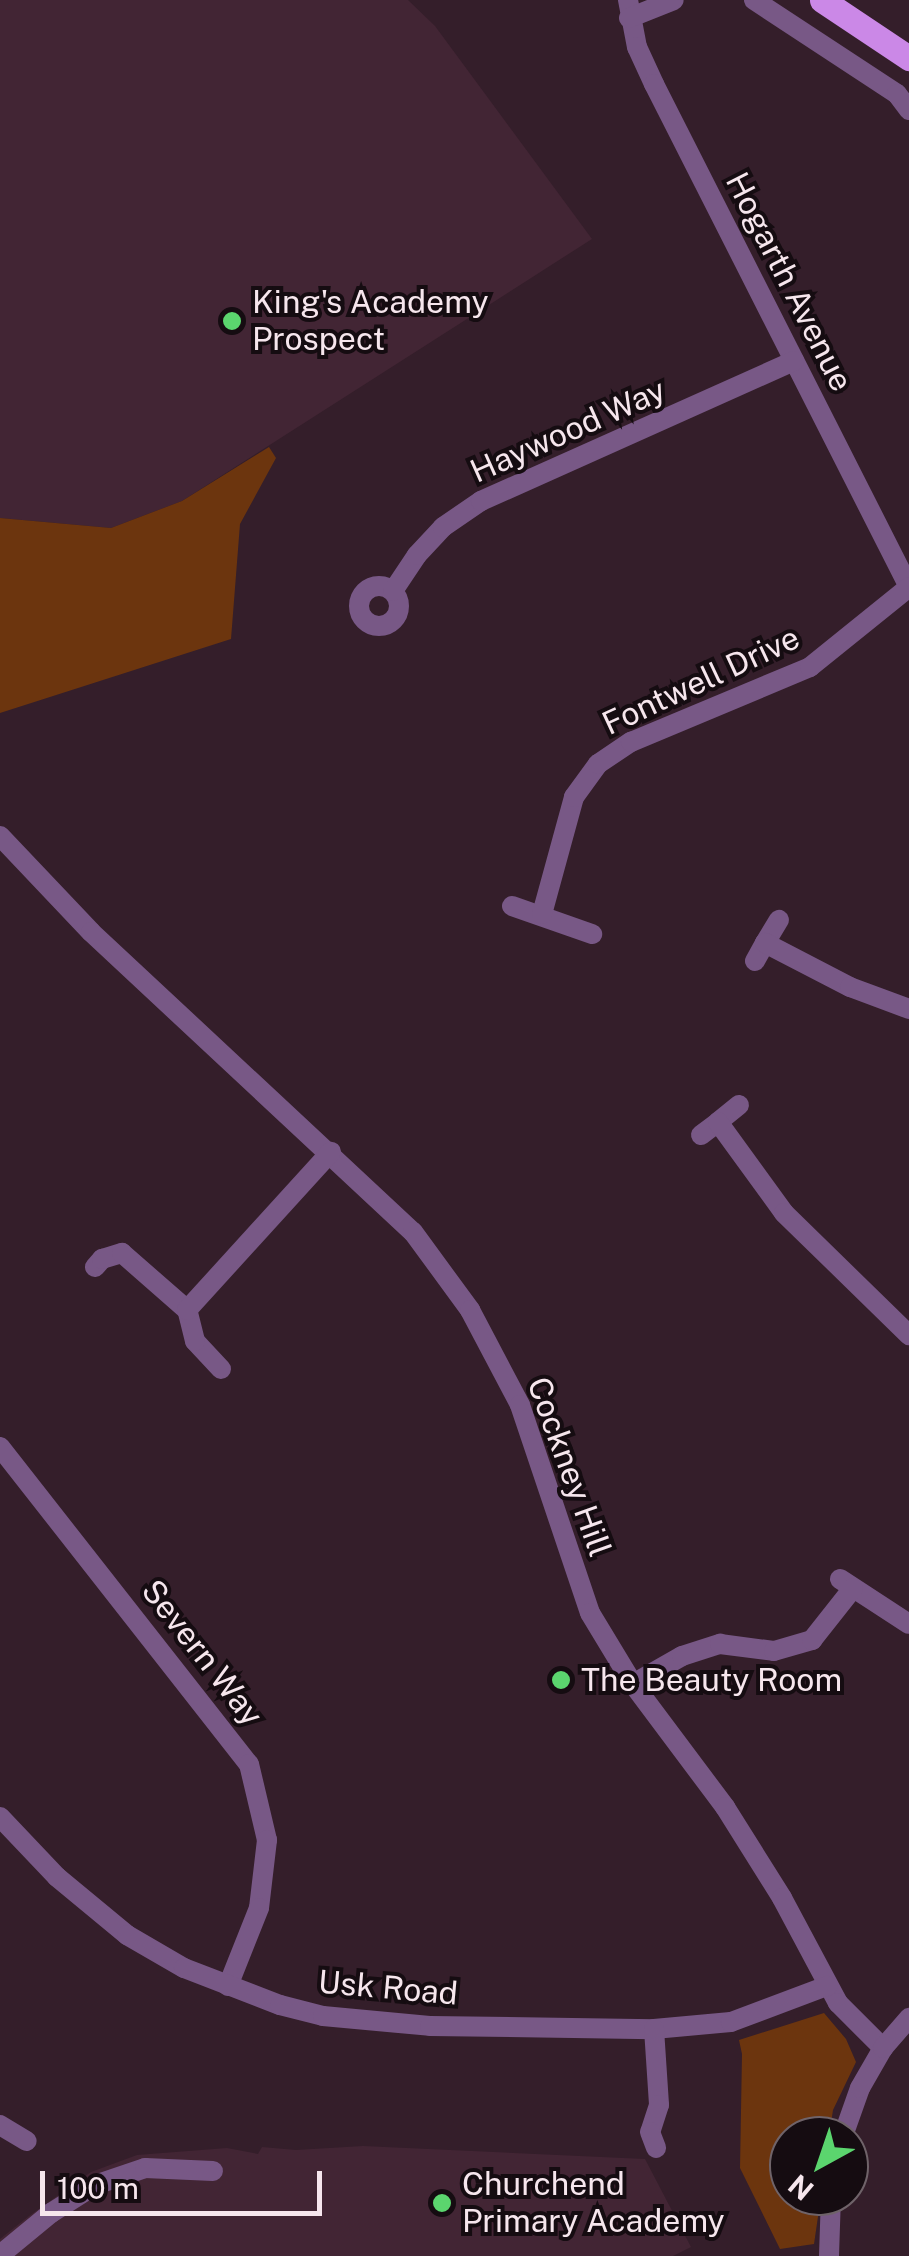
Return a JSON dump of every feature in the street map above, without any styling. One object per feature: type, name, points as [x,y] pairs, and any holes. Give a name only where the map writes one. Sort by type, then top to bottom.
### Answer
[{"type":"main road","points":[[822,0],[909,58]]},
{"type":"street","points":[[628,9],[674,0]]},
{"type":"street","points":[[754,0],[897,94],[909,110]]},
{"type":"street","name":"Hogarth Avenue","points":[[628,9],[654,84],[909,587]]},
{"type":"street","name":"Haywood Way","points":[[393,591],[430,541],[480,500],[794,361]]},
{"type":"street","name":"Fontwell Drive","points":[[542,914],[574,797],[598,764],[631,742],[810,667],[909,587]]},
{"type":"street","name":"Cockney Hill","points":[[0,836],[90,932],[331,1152],[412,1232],[470,1310],[520,1405],[590,1612],[634,1684],[725,1807],[782,1898],[827,1986],[852,2019],[883,2048]]},
{"type":"street","points":[[512,906],[592,934]]},
{"type":"street","points":[[779,920],[760,952],[909,1009]]},
{"type":"street","points":[[739,1105],[710,1128],[784,1213],[909,1336]]},
{"type":"street","points":[[187,1310],[331,1152]]},
{"type":"street","points":[[94,1267],[102,1259],[122,1253],[187,1310],[195,1341],[221,1369]]},
{"type":"street","name":"Severn Way","points":[[0,1447],[249,1764],[267,1840],[259,1908],[228,1986]]},
{"type":"street","points":[[634,1684],[682,1656],[720,1644],[774,1652],[812,1640],[847,1584],[909,1624]]},
{"type":"street","name":"Usk Road","points":[[0,1818],[57,1877],[127,1935],[184,1968],[323,2016],[430,2026],[654,2028],[731,2022],[827,1986]]},
{"type":"street","points":[[850,2116],[858,2092],[883,2048],[909,2018]]},
{"type":"street","points":[[654,2028],[658,2106],[650,2132],[656,2148]]},
{"type":"street","points":[[0,2125],[27,2141]]},
{"type":"street","points":[[0,2254],[51,2213],[95,2185],[145,2168],[213,2171]]},
{"type":"street","points":[[829,2256],[830,2216]]},
{"type":"shaded area","name":"King's Academy Prospect","points":[[0,0],[408,0],[435,26],[592,239],[182,501],[111,528],[0,518]]},
{"type":"shaded area","points":[[269,447],[276,458],[240,524],[231,639],[0,713],[0,518],[111,528],[182,501]]},
{"type":"shaded area","points":[[824,2013],[846,2039],[856,2062],[832,2116],[769,2116],[769,2216],[818,2216],[814,2244],[780,2249],[740,2168],[739,2040]]},
{"type":"shaded area","name":"Churchend Primary Academy","points":[[363,2146],[645,2159],[691,2247],[673,2256],[0,2256],[0,2239],[29,2216],[91,2172],[137,2155],[227,2148],[258,2154],[262,2147],[296,2150]]},
{"type":"place","name":"King's Academy Prospect","points":[[232,321]]},
{"type":"place","name":"The Beauty Room","points":[[561,1680]]},
{"type":"place","name":"Churchend Primary Academy","points":[[442,2203]]}]
